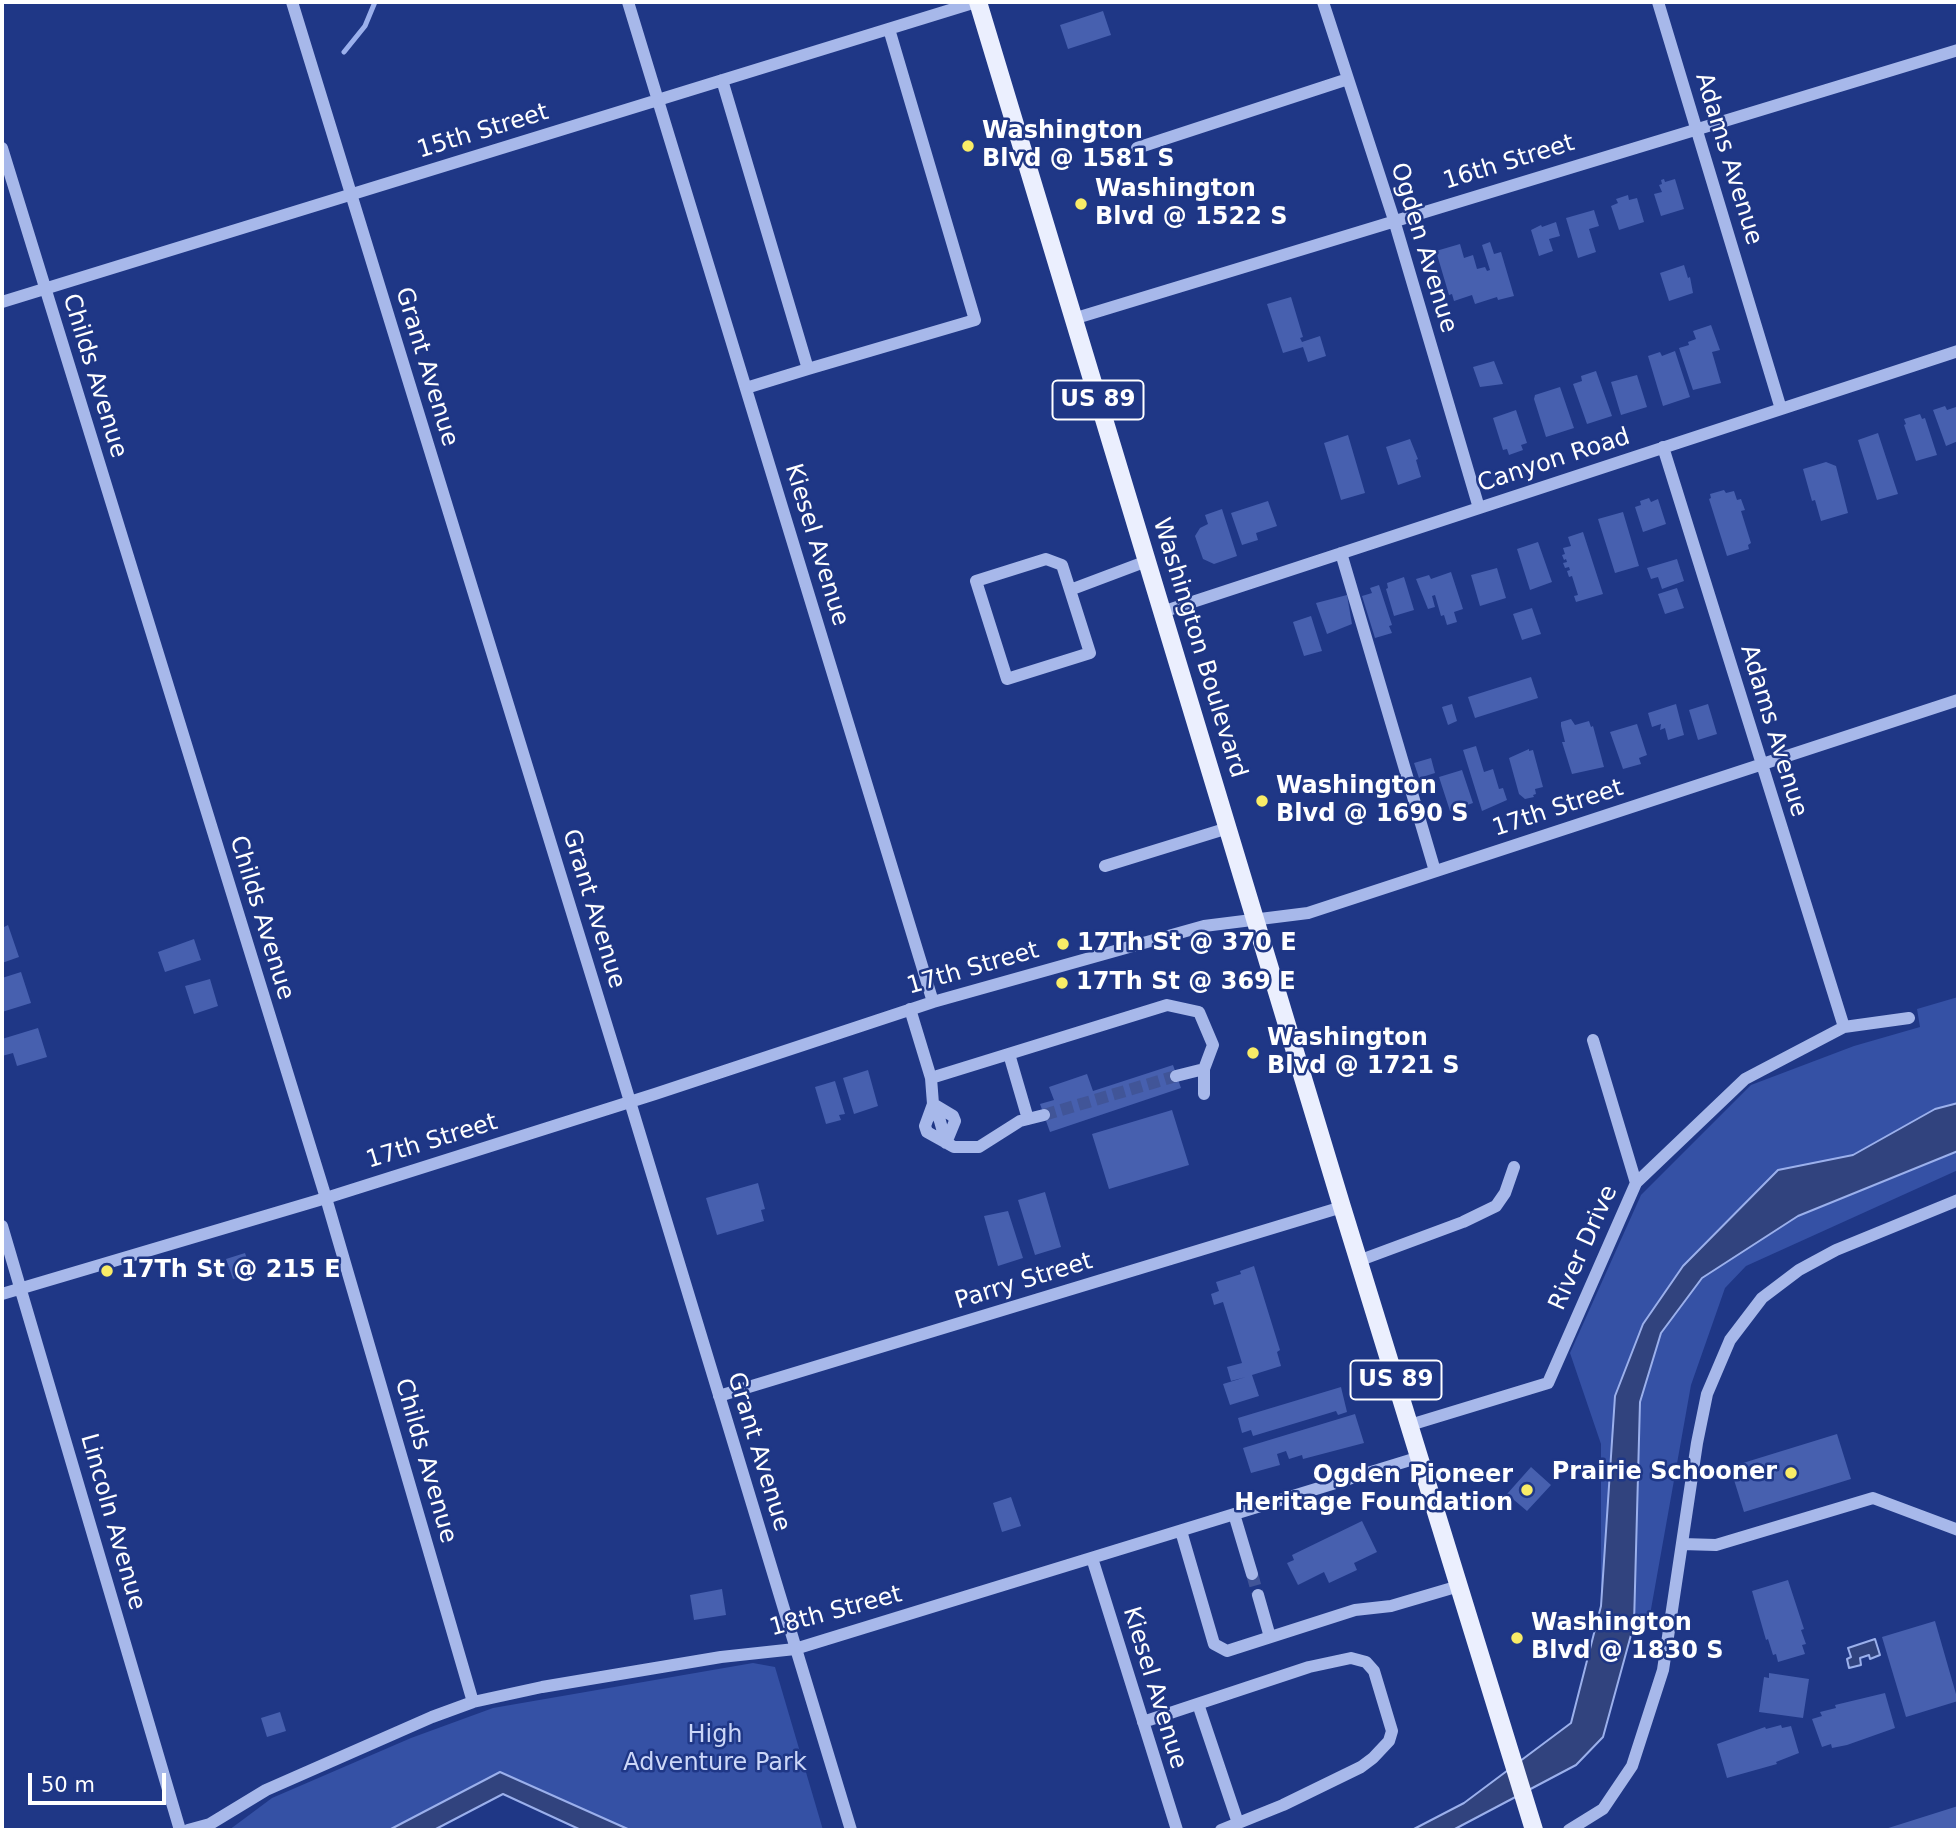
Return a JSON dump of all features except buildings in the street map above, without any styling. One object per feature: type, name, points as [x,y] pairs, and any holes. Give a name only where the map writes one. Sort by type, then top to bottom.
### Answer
[{"type":"main road","name":"Washington Boulevard","points":[[977,2],[1533,1829]]},
{"type":"street","name":"Grant Avenue","points":[[292,2],[630,1102],[850,1830]]},
{"type":"street","name":"Kiesel Avenue","points":[[628,2],[933,1002]]},
{"type":"street","name":"15th Street","points":[[2,302],[977,2]]},
{"type":"street","name":"Ogden Avenue","points":[[1323,2],[1394,220],[1479,508]]},
{"type":"street","name":"Adams Avenue","points":[[1658,2],[1781,409]]},
{"type":"street","points":[[746,388],[975,320],[889,29]]},
{"type":"street","name":"16th Street","points":[[1073,319],[1958,50]]},
{"type":"street","points":[[1137,148],[1348,79]]},
{"type":"street","points":[[722,80],[808,369]]},
{"type":"street","name":"Childs Avenue","points":[[2,149],[326,1198],[473,1702]]},
{"type":"street","name":"Canyon Road","points":[[1162,611],[1958,351]]},
{"type":"street","name":"Adams Avenue","points":[[1663,447],[1844,1027]]},
{"type":"street","points":[[1341,553],[1436,871]]},
{"type":"street","points":[[1046,559],[1062,565],[1070,590],[1090,653],[1007,679],[976,581],[1046,559]]},
{"type":"street","points":[[1070,590],[1147,561]]},
{"type":"street","name":"17th Street","points":[[2,1294],[326,1198],[933,1002],[1204,926],[1308,913],[1958,700]]},
{"type":"street","points":[[1105,866],[1228,828]]},
{"type":"street","points":[[931,1078],[1167,1005],[1199,1012],[1213,1045],[1204,1069],[1204,1094]]},
{"type":"street","points":[[910,1009],[931,1078],[933,1104],[925,1126],[927,1132],[954,1147],[979,1147],[1009,1127],[1044,1115]]},
{"type":"street","name":"River Drive","points":[[1410,1425],[1548,1382],[1636,1184],[1745,1079],[1844,1027],[1909,1018]]},
{"type":"street","points":[[1593,1040],[1636,1184]]},
{"type":"street","points":[[1009,1054],[1028,1119]]},
{"type":"street","points":[[1177,1076],[1204,1069]]},
{"type":"street","points":[[933,1104],[953,1116],[955,1121],[946,1143]]},
{"type":"street","points":[[1358,1261],[1463,1222],[1496,1206],[1505,1193],[1514,1167]]},
{"type":"street","points":[[1569,1830],[1604,1809],[1632,1766],[1663,1670],[1707,1394],[1730,1340],[1762,1298],[1799,1270],[1836,1250],[1958,1200]]},
{"type":"street","name":"Parry Street","points":[[719,1396],[1342,1207]]},
{"type":"street","name":"Lincoln Avenue","points":[[2,1226],[180,1830]]},
{"type":"street","name":"18th Street","points":[[188,1830],[210,1824],[266,1790],[432,1717],[473,1702],[542,1687],[721,1657],[795,1649],[1420,1457]]},
{"type":"street","points":[[1682,1544],[1716,1545],[1873,1498],[1958,1530]]},
{"type":"street","points":[[1234,1514],[1252,1574]]},
{"type":"street","points":[[1181,1531],[1214,1644],[1227,1651],[1355,1610],[1391,1606],[1459,1586]]},
{"type":"street","name":"Kiesel Avenue","points":[[1092,1558],[1177,1830]]},
{"type":"street","points":[[1258,1595],[1270,1637]]},
{"type":"street","points":[[1143,1722],[1309,1667],[1351,1658],[1366,1662],[1374,1671],[1392,1731],[1389,1741],[1373,1758],[1338,1779],[1221,1830]]},
{"type":"street","points":[[1198,1704],[1238,1823]]},
{"type":"green space","points":[[1958,997],[1958,1103],[1934,1109],[1853,1155],[1778,1170],[1615,1396],[1601,1606],[1601,1444],[1570,1353],[1641,1195],[1751,1085],[1854,1046],[1920,1027],[1917,1009]]},
{"type":"green space","points":[[1958,1151],[1958,1170],[1746,1266],[1725,1288],[1691,1385],[1648,1626],[1634,1624],[1640,1402],[1661,1333],[1702,1278],[1798,1216]]},
{"type":"green space","name":"High Adventure Park","points":[[753,1663],[775,1667],[823,1830],[630,1830],[500,1772],[389,1830],[229,1830],[272,1798],[411,1738],[493,1708]]},
{"type":"shaded area","points":[[1958,1103],[1958,1151],[1798,1216],[1702,1278],[1661,1333],[1640,1402],[1634,1624],[1603,1737],[1576,1765],[1453,1830],[1412,1830],[1464,1803],[1571,1723],[1601,1606],[1615,1396],[1643,1324],[1683,1266],[1778,1170],[1853,1155],[1935,1109]]},
{"type":"shaded area","points":[[1875,1639],[1880,1655],[1870,1659],[1869,1655],[1860,1658],[1861,1665],[1849,1668],[1847,1659],[1851,1657],[1848,1648]]},
{"type":"shaded area","points":[[500,1772],[630,1830],[581,1830],[503,1794],[434,1830],[389,1830]]},
{"type":"waterway","points":[[344,52],[365,26],[375,2]]},
{"type":"tunnel","points":[[1044,1115],[1176,1076]]},
{"type":"tunnel","points":[[1252,1574],[1258,1595]]},
{"type":"place","name":"Washington Blvd @ 1581 S","points":[[968,146]]},
{"type":"place","name":"Washington Blvd @ 1522 S","points":[[1081,204]]},
{"type":"place","name":"Washington Blvd @ 1690 S","points":[[1262,801]]},
{"type":"place","name":"17Th St @ 370 E","points":[[1063,944]]},
{"type":"place","name":"17Th St @ 369 E","points":[[1062,983]]},
{"type":"place","name":"Washington Blvd @ 1721 S","points":[[1253,1053]]},
{"type":"place","name":"17Th St @ 215 E","points":[[107,1271]]},
{"type":"place","name":"Prairie Schooner","points":[[1791,1473]]},
{"type":"place","name":"Ogden Pioneer Heritage Foundation","points":[[1527,1490]]},
{"type":"place","name":"Washington Blvd @ 1830 S","points":[[1517,1638]]}]
